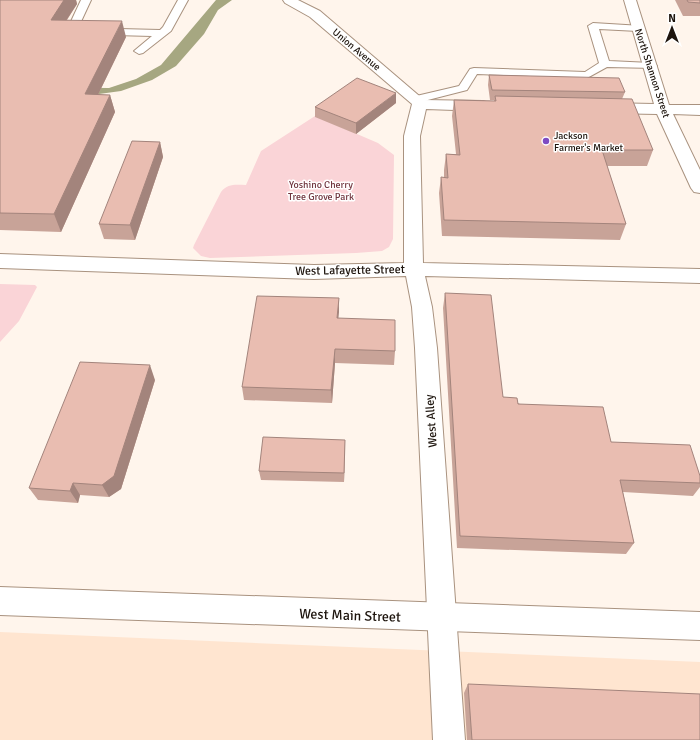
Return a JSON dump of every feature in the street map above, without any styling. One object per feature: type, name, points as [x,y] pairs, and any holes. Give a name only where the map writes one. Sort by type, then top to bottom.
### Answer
[{"type":"street","name":"Union Avenue","points":[[290,0],[315,14],[418,102]]},
{"type":"street","name":"North Shannon Street","points":[[630,0],[663,109],[700,188]]},
{"type":"street","points":[[418,102],[499,106]]},
{"type":"street","name":"West Alley","points":[[418,102],[412,136],[414,269],[422,307],[426,348],[449,740]]},
{"type":"street","points":[[593,108],[700,110]]},
{"type":"street","name":"West Lafayette Street","points":[[0,261],[314,272],[414,269],[700,276]]},
{"type":"street","name":"West Main Street","points":[[0,601],[700,626]]},
{"type":"lane","points":[[86,0],[72,30],[163,33]]},
{"type":"lane","points":[[139,51],[167,29],[183,0]]},
{"type":"lane","points":[[606,64],[594,26],[638,28]]},
{"type":"lane","points":[[418,102],[463,88],[474,71],[587,74],[606,64],[651,66]]},
{"type":"shaded area","points":[[216,0],[232,0],[218,10],[204,34],[176,66],[152,80],[121,91],[99,94],[0,93],[0,87],[109,88],[136,79],[161,65]]},
{"type":"shaded area","points":[[0,632],[700,662],[700,740],[0,740]]},
{"type":"green space","name":"Yoshino Cherry Tree Grove Park","points":[[315,116],[378,143],[394,155],[393,239],[389,247],[382,251],[356,253],[210,258],[201,256],[193,248],[221,192],[229,186],[246,185],[261,151]]},
{"type":"green space","points":[[0,284],[35,285],[37,287],[19,321],[0,342]]},
{"type":"building","points":[[0,0],[64,0],[51,20],[122,21],[85,94],[110,95],[54,214],[0,213]]},
{"type":"building","points":[[687,0],[700,0],[700,3],[688,2]]},
{"type":"building","points":[[489,75],[619,78],[625,92],[492,90]]},
{"type":"building","points":[[357,78],[396,93],[356,123],[315,107]]},
{"type":"building","points":[[495,96],[632,99],[653,150],[602,150],[626,224],[444,220],[441,177],[448,178],[446,154],[460,155],[454,100],[496,101]]},
{"type":"building","points":[[132,141],[160,142],[130,225],[99,224]]},
{"type":"building","points":[[445,293],[491,295],[503,397],[517,398],[518,404],[603,407],[611,442],[690,445],[700,476],[700,483],[620,480],[634,543],[460,536]]},
{"type":"building","points":[[257,296],[339,298],[337,318],[395,320],[395,351],[335,349],[331,390],[242,387]]},
{"type":"building","points":[[80,362],[150,365],[114,476],[102,485],[73,483],[70,491],[29,488]]},
{"type":"building","points":[[263,437],[345,440],[344,473],[259,471]]},
{"type":"building","points":[[468,684],[700,694],[700,740],[472,740]]},
{"type":"place","name":"Jackson Farmer's Market","points":[[546,141]]}]
